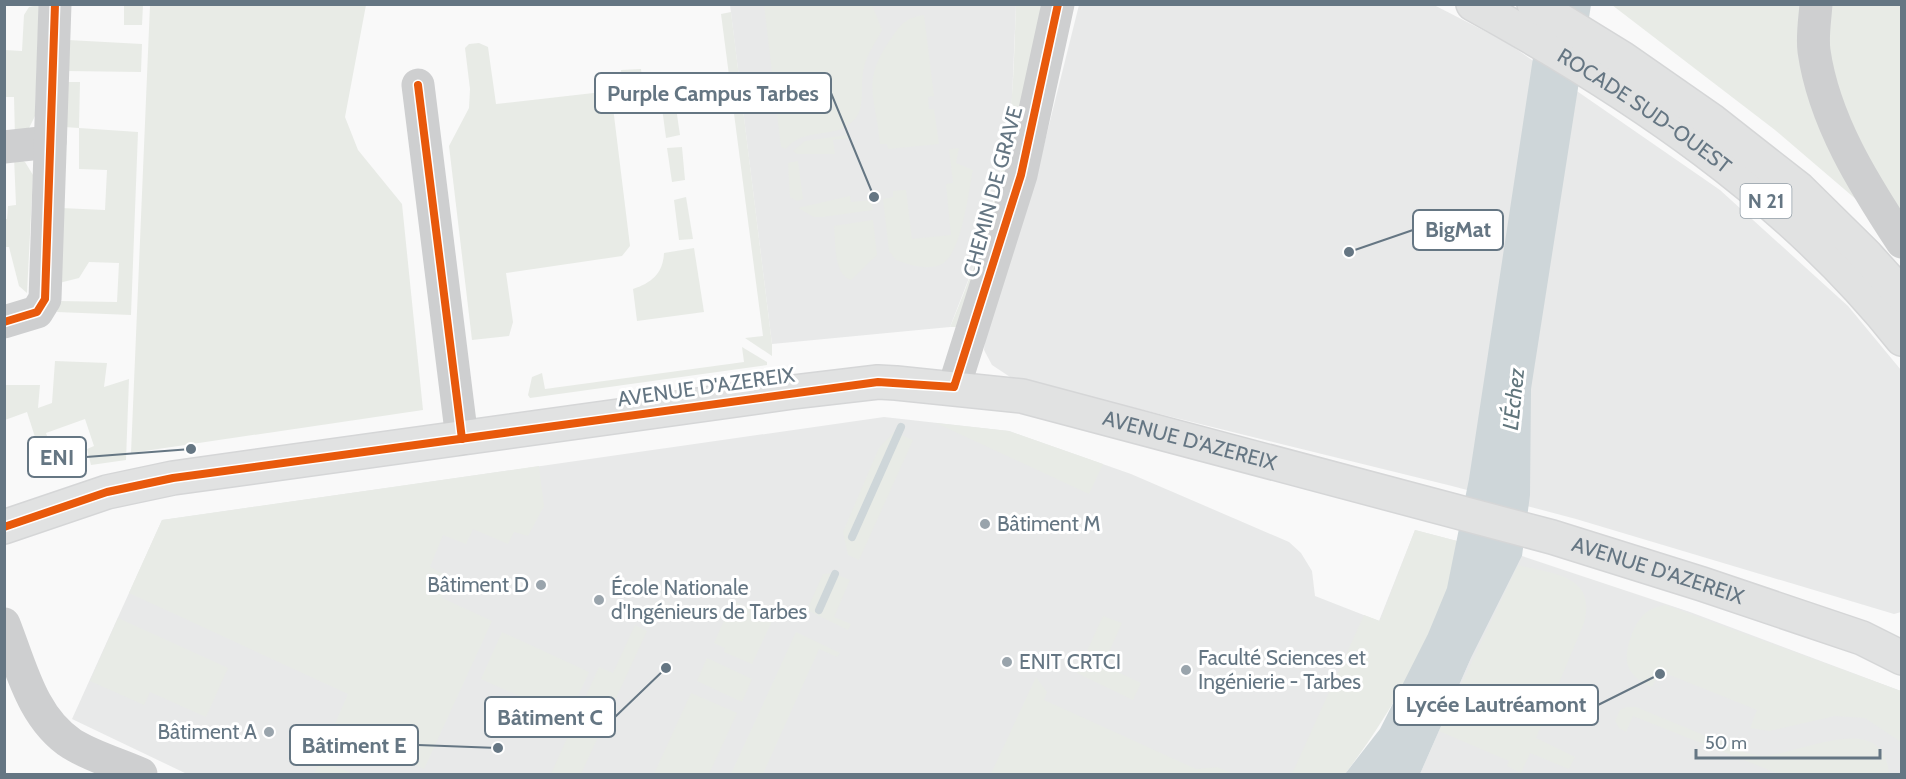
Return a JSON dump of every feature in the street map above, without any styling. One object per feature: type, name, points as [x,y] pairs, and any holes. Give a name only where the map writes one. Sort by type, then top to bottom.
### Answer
[{"type":"main road","name":"ROCADE SUD-OUEST","points":[[1473,4],[1503,21],[1616,72],[1711,120],[1799,189],[1866,255],[1902,295]]},
{"type":"main road","name":"ROCADE SUD-OUEST","points":[[1534,4],[1616,72],[1710,156],[1804,232],[1902,339]]},
{"type":"main road","name":"AVENUE D'AZEREIX","points":[[4,527],[107,492],[173,478],[878,382],[954,387],[1022,396],[1538,534],[1702,584],[1862,638],[1902,658]]},
{"type":"main road","points":[[1862,638],[1902,628]]},
{"type":"street","points":[[4,322],[37,312],[45,299],[55,4]]},
{"type":"street","name":"CHEMIN DE GRAVE","points":[[954,387],[1021,175],[1058,4]]},
{"type":"street","points":[[1816,4],[1814,49],[1824,99],[1846,149],[1902,242]]},
{"type":"street","points":[[418,85],[462,439]]},
{"type":"street","points":[[4,147],[50,142]]},
{"type":"street","points":[[4,624],[31,693],[49,725],[74,744],[141,774]]},
{"type":"shaded area","points":[[39,5],[35,116],[28,130],[15,137],[14,97],[5,97],[5,50],[22,51],[24,15],[29,7]]},
{"type":"shaded area","points":[[124,5],[143,5],[142,25],[124,25]]},
{"type":"shaded area","points":[[150,5],[366,5],[345,117],[358,150],[402,204],[423,410],[131,453]]},
{"type":"shaded area","points":[[730,5],[1016,5],[1012,99],[1005,152],[983,242],[950,327],[772,344]]},
{"type":"shaded area","points":[[764,5],[872,5],[882,30],[864,67],[860,110],[846,127],[810,135],[793,142],[786,149],[781,147]]},
{"type":"shaded area","points":[[1016,5],[1041,5],[1023,123],[960,327],[950,327],[982,240],[1005,151],[1013,78]]},
{"type":"shaded area","points":[[1079,5],[1434,5],[1506,42],[1720,190],[1848,306],[1901,370],[1901,612],[1894,614],[1576,519],[1452,486],[1111,402],[1019,383],[992,365],[984,350],[988,307],[1038,169]]},
{"type":"shaded area","points":[[1612,5],[1901,5],[1901,216],[1858,201],[1775,130]]},
{"type":"shaded area","points":[[731,12],[772,356],[745,338],[763,336],[721,14]]},
{"type":"shaded area","points":[[924,15],[934,96],[928,97],[929,109],[934,109],[939,144],[888,149],[887,144],[880,144],[872,89],[876,66],[892,37],[902,25],[913,18]]},
{"type":"shaded area","points":[[68,40],[142,44],[141,72],[66,71]]},
{"type":"shaded area","points":[[479,43],[488,47],[496,104],[611,91],[630,246],[622,256],[506,273],[513,322],[509,336],[472,340],[449,146],[469,108],[470,89],[465,48],[469,44]]},
{"type":"shaded area","points":[[641,69],[643,87],[622,90],[621,70]]},
{"type":"shaded area","points":[[672,81],[680,135],[666,138],[659,85]]},
{"type":"shaded area","points":[[66,82],[80,82],[79,128],[64,127]]},
{"type":"shaded area","points":[[79,128],[138,132],[131,315],[57,312],[59,301],[117,302],[119,263],[89,262],[79,278],[59,283],[61,208],[105,210],[107,170],[79,169]]},
{"type":"shaded area","points":[[847,135],[848,138],[833,140],[835,154],[797,154],[793,151],[805,141]]},
{"type":"shaded area","points":[[682,147],[685,180],[672,182],[667,148]]},
{"type":"shaded area","points":[[959,148],[956,163],[973,170],[963,221],[955,247],[949,257],[937,266],[919,266],[896,260],[889,251],[883,199],[893,197],[893,191],[906,190],[912,239],[951,235],[946,184],[953,183],[949,149]]},
{"type":"shaded area","points":[[14,157],[25,162],[33,175],[27,293],[19,286],[9,247],[5,247],[5,219],[7,219],[8,206],[16,205]]},
{"type":"shaded area","points":[[798,161],[803,199],[797,201],[790,197],[788,163]]},
{"type":"shaded area","points":[[850,196],[851,202],[871,200],[873,210],[814,217],[798,208]]},
{"type":"shaded area","points":[[686,197],[693,239],[679,240],[674,200]]},
{"type":"shaded area","points":[[873,220],[877,255],[851,280],[845,277],[838,265],[834,226]]},
{"type":"shaded area","points":[[694,248],[704,312],[637,321],[633,289],[655,277],[661,267],[664,253]]},
{"type":"shaded area","points":[[742,347],[767,362],[767,365],[530,398],[528,395],[532,377],[542,373],[545,389],[744,362]]},
{"type":"shaded area","points":[[55,361],[107,363],[104,387],[129,379],[126,460],[91,465],[87,449],[94,446],[85,419],[46,433],[54,456],[42,459],[27,412],[5,420],[5,385],[40,385],[38,408],[52,403]]},
{"type":"shaded area","name":"École Nationale d'Ingénieurs de Tarbes","points":[[884,417],[1009,431],[1131,474],[1289,542],[1301,553],[1312,571],[1315,596],[1379,621],[1415,530],[1457,541],[1345,774],[187,774],[72,719],[162,520]]},
{"type":"shaded area","points":[[936,423],[1009,431],[1103,464],[1089,494]]},
{"type":"shaded area","points":[[894,432],[913,440],[859,560],[848,555],[843,532],[879,448]]},
{"type":"shaded area","points":[[539,466],[544,506],[528,536],[514,532],[508,544],[473,529],[466,544],[443,535],[430,567],[451,578],[442,598],[492,621],[424,769],[334,726],[348,694],[129,593],[162,520]]},
{"type":"shaded area","points":[[1415,530],[1457,541],[1447,590],[1415,663],[1389,709],[1345,774],[1292,774],[1364,615],[1380,621]]},
{"type":"shaded area","points":[[1522,556],[1690,612],[1901,691],[1901,774],[1420,774],[1471,658]]},
{"type":"shaded area","points":[[1518,565],[1569,579],[1584,595],[1586,607],[1584,623],[1536,738],[1575,757],[1569,769],[1530,753],[1521,773],[1507,766],[1509,761],[1439,731]]},
{"type":"shaded area","points":[[833,573],[850,580],[834,617],[851,624],[848,630],[807,610],[823,574]]},
{"type":"shaded area","points":[[733,601],[773,619],[752,664],[724,652],[725,648],[714,643]]},
{"type":"shaded area","points":[[1666,605],[1901,691],[1901,742],[1865,718],[1835,716],[1769,731],[1750,728],[1757,710],[1660,671],[1652,687],[1643,682],[1631,672],[1628,666],[1629,643],[1641,617],[1649,610]]},
{"type":"shaded area","points":[[1103,616],[1122,623],[1103,665],[1141,683],[1133,700],[1077,673]]},
{"type":"shaded area","points":[[118,618],[228,668],[206,717],[150,692],[144,705],[90,681]]},
{"type":"shaded area","points":[[635,625],[647,631],[581,774],[551,774],[599,667],[613,673]]},
{"type":"shaded area","points":[[502,632],[589,672],[568,718],[481,679]]},
{"type":"shaded area","points":[[796,632],[840,653],[837,657],[819,649],[763,774],[731,774]]},
{"type":"shaded area","points":[[707,658],[752,679],[742,702],[697,681]]},
{"type":"shaded area","points":[[1036,677],[1047,692],[1044,700],[1196,769],[1217,767],[1234,774],[991,774]]},
{"type":"shaded area","points":[[691,693],[737,713],[709,774],[654,774]]},
{"type":"shaded area","points":[[1636,707],[1747,753],[1761,756],[1838,740],[1856,739],[1872,743],[1883,754],[1889,774],[1779,774],[1633,716],[1626,732],[1619,728],[1615,721],[1620,710]]},
{"type":"shaded area","points":[[328,744],[341,751],[334,766],[353,774],[314,774]]},
{"type":"water","name":"L'Échez","points":[[1541,5],[1591,5],[1531,389],[1530,495],[1522,556],[1471,658],[1420,774],[1345,774],[1380,729],[1428,634],[1447,588],[1469,479]]},
{"type":"waterway","points":[[852,537],[901,427]]},
{"type":"waterway","points":[[819,610],[835,574]]},
{"type":"cycle path","points":[[4,322],[37,312],[45,299],[55,4]]},
{"type":"cycle path","points":[[4,527],[107,492],[173,478],[878,382],[954,387],[1021,175],[1058,4]]},
{"type":"cycle path","points":[[418,85],[462,439]]},
{"type":"place","name":"Purple Campus Tarbes","points":[[874,197]]},
{"type":"place","name":"BigMat","points":[[1349,252]]},
{"type":"place","name":"ENI","points":[[191,449]]},
{"type":"place","name":"Bâtiment M","points":[[985,524]]},
{"type":"place","name":"Bâtiment D","points":[[541,585]]},
{"type":"place","name":"École Nationale d'Ingénieurs de Tarbes","points":[[599,600]]},
{"type":"place","name":"ENIT CRTCI","points":[[1007,662]]},
{"type":"place","name":"Bâtiment C","points":[[666,668]]},
{"type":"place","name":"Faculté Sciences et Ingénierie - Tarbes","points":[[1186,670]]},
{"type":"place","name":"Lycée Lautréamont","points":[[1660,674]]},
{"type":"place","name":"Bâtiment A","points":[[269,732]]},
{"type":"place","name":"Bâtiment E","points":[[498,748]]}]
